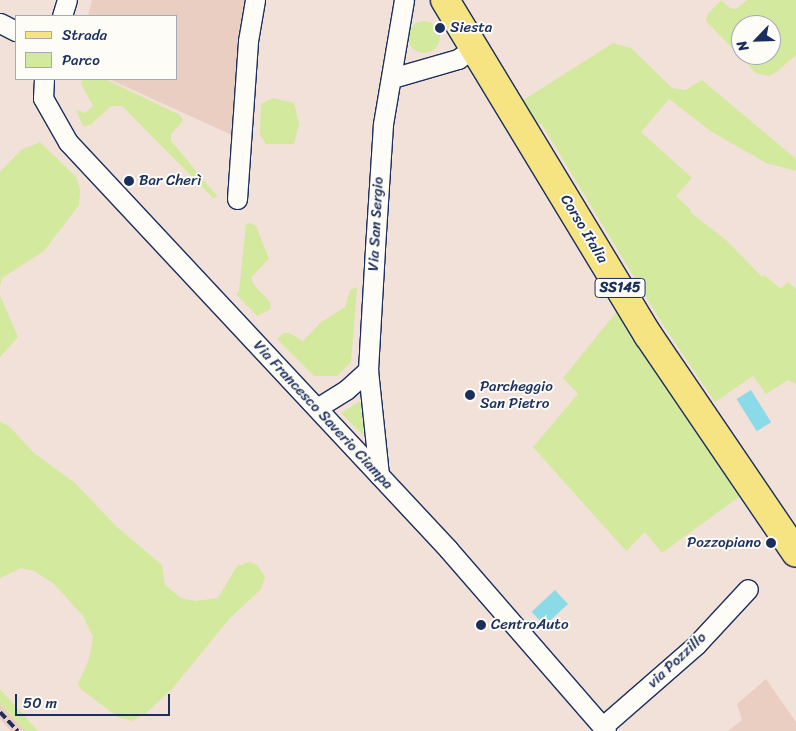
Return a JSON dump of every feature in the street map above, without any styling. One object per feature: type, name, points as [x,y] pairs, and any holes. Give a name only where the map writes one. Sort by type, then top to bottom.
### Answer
[{"type":"main road","name":"Corso Italia","points":[[445,0],[648,335],[796,553]]},
{"type":"street","points":[[62,15],[67,0]]},
{"type":"street","points":[[237,198],[248,40],[255,0]]},
{"type":"street","name":"Via San Sergio","points":[[378,475],[368,370],[380,162],[404,0]]},
{"type":"street","points":[[0,23],[15,30]]},
{"type":"street","points":[[392,78],[458,59],[473,48]]},
{"type":"street","name":"Via Francesco Saverio Ciampa","points":[[44,80],[44,98],[68,142],[378,475],[604,729]]},
{"type":"street","points":[[316,408],[346,390],[368,370]]},
{"type":"street","name":"via Pozzillo","points":[[604,729],[696,645],[748,589]]},
{"type":"shaded area","points":[[92,0],[247,0],[234,136],[111,80],[178,80],[178,15],[88,15]]},
{"type":"shaded area","points":[[766,679],[796,722],[796,731],[728,731],[742,720],[737,704]]},
{"type":"shaded area","points":[[0,704],[26,731],[11,731],[0,719]]},
{"type":"green space","points":[[721,0],[730,8],[736,9],[747,0],[796,0],[796,55],[774,74],[768,76],[756,73],[748,65],[781,65],[781,15],[731,15],[731,47],[706,21],[707,15]]},
{"type":"green space","points":[[424,21],[430,22],[435,26],[439,31],[439,43],[435,48],[430,52],[424,53],[418,52],[413,48],[409,43],[408,37],[409,31],[413,26],[418,22]]},
{"type":"green space","points":[[613,43],[631,48],[672,88],[685,90],[702,80],[796,159],[796,171],[766,163],[712,132],[669,99],[641,132],[692,178],[676,196],[691,210],[690,212],[726,240],[762,277],[764,275],[781,289],[788,282],[796,289],[796,384],[788,380],[766,394],[753,376],[715,402],[663,325],[541,123],[537,125],[522,101]]},
{"type":"green space","points":[[82,80],[107,80],[180,115],[183,121],[171,134],[171,141],[218,197],[213,198],[122,106],[111,106],[90,125],[83,126],[76,110],[85,113],[93,106],[81,84]]},
{"type":"green space","points":[[273,98],[294,103],[299,124],[294,144],[266,144],[260,135],[261,104]]},
{"type":"green space","points":[[40,142],[76,177],[80,190],[79,205],[44,251],[2,278],[0,287],[0,172],[21,150]]},
{"type":"green space","points":[[250,223],[256,226],[269,259],[251,277],[254,285],[270,302],[271,309],[257,316],[236,294],[239,291],[246,224]]},
{"type":"green space","points":[[357,287],[351,362],[337,376],[314,376],[277,339],[284,333],[289,333],[303,341],[320,323],[345,307],[350,290]]},
{"type":"green space","points":[[0,295],[18,337],[0,357]]},
{"type":"green space","points":[[618,310],[740,496],[662,553],[645,532],[626,551],[533,447],[578,394],[563,378]]},
{"type":"green space","points":[[360,401],[364,431],[362,434],[341,413]]},
{"type":"green space","points":[[0,422],[9,426],[34,453],[75,483],[117,527],[162,565],[165,585],[181,598],[196,601],[218,598],[237,566],[250,562],[257,565],[265,577],[261,589],[230,618],[171,690],[145,714],[132,721],[118,717],[82,690],[78,684],[89,659],[93,637],[83,616],[53,583],[34,571],[21,568],[0,578]]},
{"type":"green space","points":[[0,689],[38,731],[26,731],[0,704]]},
{"type":"water","points":[[751,390],[771,422],[757,431],[737,399]]},
{"type":"water","points":[[555,590],[568,604],[545,626],[532,612]]},
{"type":"railway","points":[[0,712],[18,731]]},
{"type":"place","name":"Siesta","points":[[440,28]]},
{"type":"place","name":"Bar Cherì","points":[[129,181]]},
{"type":"place","name":"Parcheggio San Pietro","points":[[470,395]]},
{"type":"place","name":"Pozzopiano","points":[[771,543]]},
{"type":"place","name":"CentroAuto","points":[[481,625]]}]
